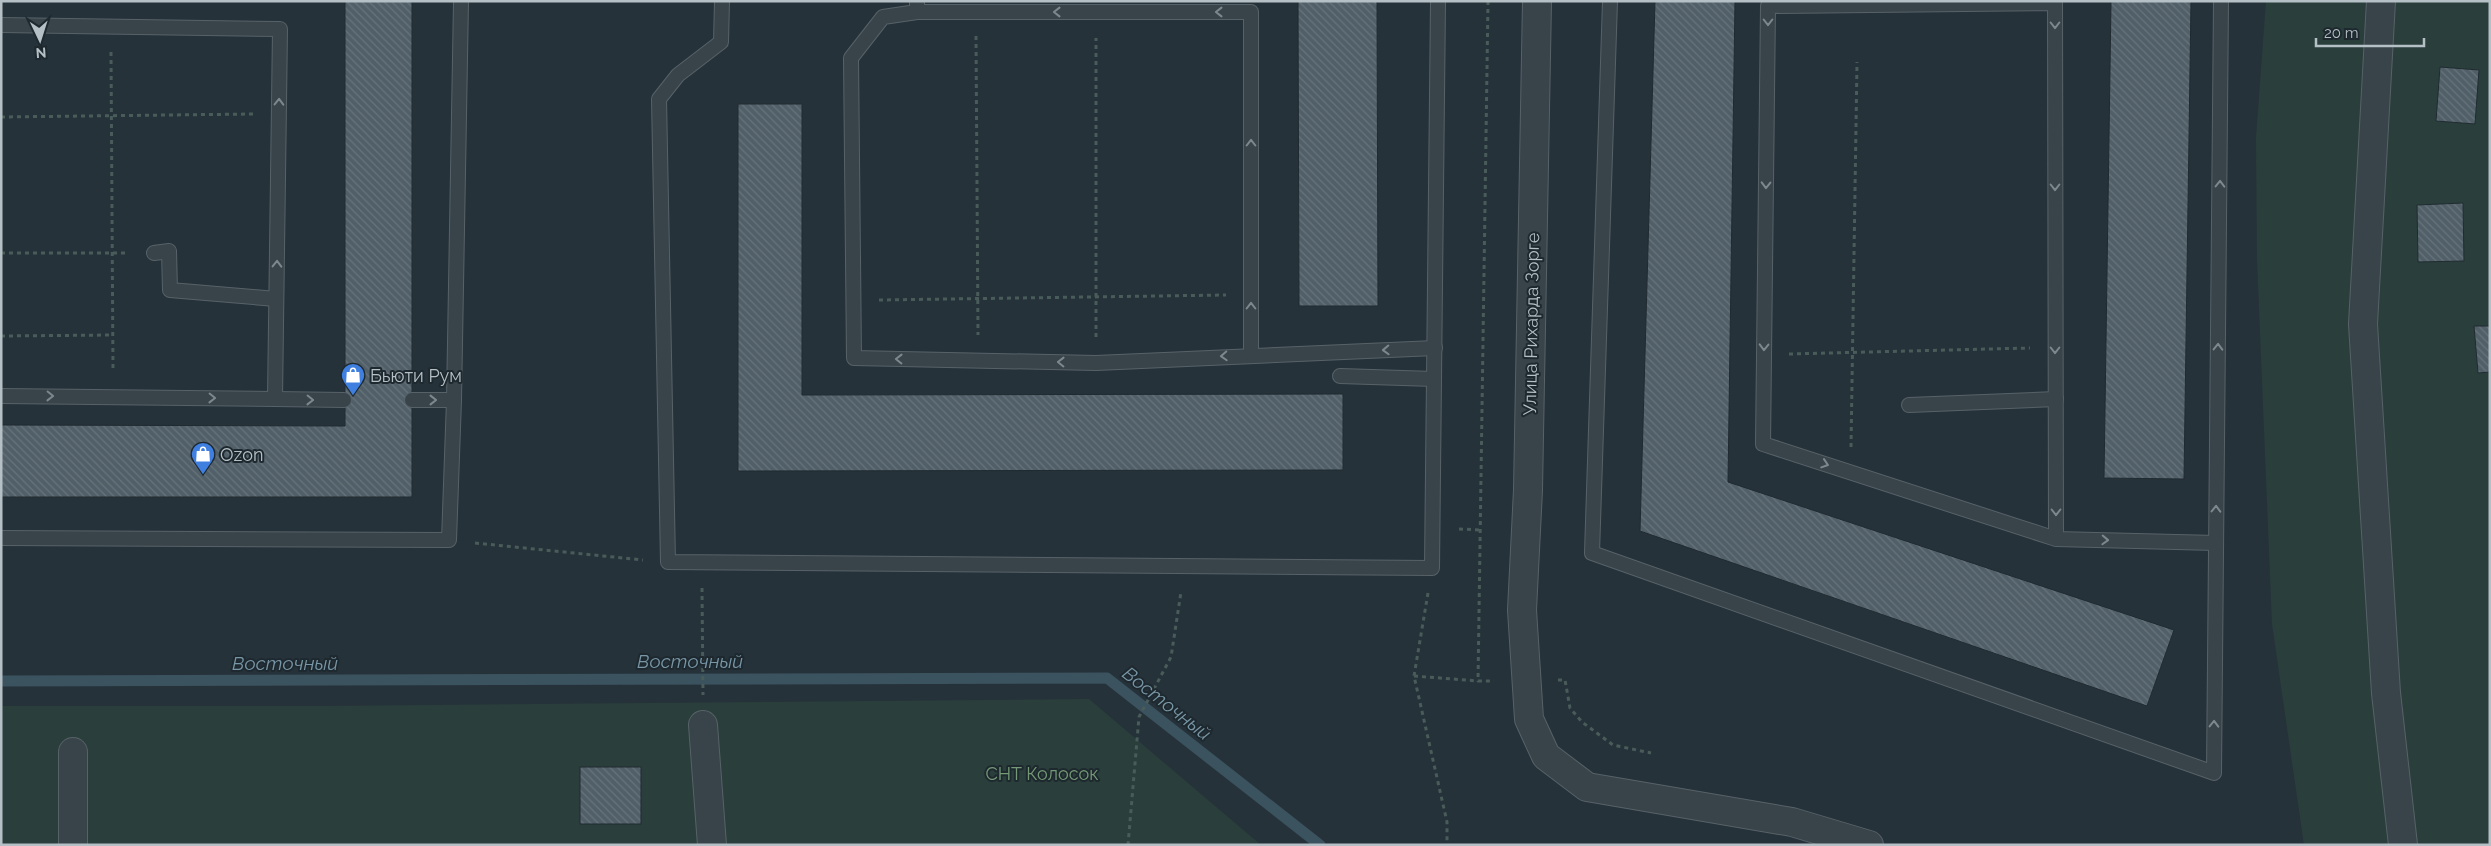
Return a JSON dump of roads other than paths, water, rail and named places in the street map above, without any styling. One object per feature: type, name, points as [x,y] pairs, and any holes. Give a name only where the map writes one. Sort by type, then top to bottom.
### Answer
[{"type":"street","name":"Улица Рихарда Зорге","points":[[1537,1],[1528,480],[1522,610],[1529,719],[1546,756],[1587,787],[1792,822],[1869,845]]},
{"type":"street","points":[[2381,1],[2363,324],[2386,693],[2403,845]]},
{"type":"street","points":[[703,725],[712,845]]},
{"type":"street","points":[[73,752],[73,845]]},
{"type":"lane","points":[[1,538],[449,540],[454,400],[461,1]]},
{"type":"lane","points":[[722,1],[720,42],[678,75],[659,99],[668,562],[1432,568],[1438,1]]},
{"type":"lane","points":[[1610,1],[1592,553],[2214,773],[2221,1]]},
{"type":"lane","points":[[2056,539],[2055,3],[1853,3],[1768,6],[1763,444],[2056,539],[2216,543]]},
{"type":"lane","points":[[1251,354],[1250,12],[976,12],[917,7],[883,17],[851,58],[854,358],[1096,363],[1251,354],[1435,348]]},
{"type":"lane","points":[[1,25],[280,29],[275,399]]},
{"type":"lane","points":[[154,253],[169,251],[170,290],[276,298]]},
{"type":"lane","points":[[1340,376],[1434,379]]},
{"type":"lane","points":[[1,396],[344,400]]},
{"type":"lane","points":[[1909,405],[2056,399]]},
{"type":"lane","points":[[412,400],[454,400]]},
{"type":"waterway","name":"Восточный","points":[[1,681],[1107,678],[1320,845]]},
{"type":"place","name":"Бьюти Рум","points":[[353,396]]},
{"type":"place","name":"Ozon","points":[[203,475]]},
{"type":"park label","name":"СНТ Колосок","points":[[1042,773]]}]
